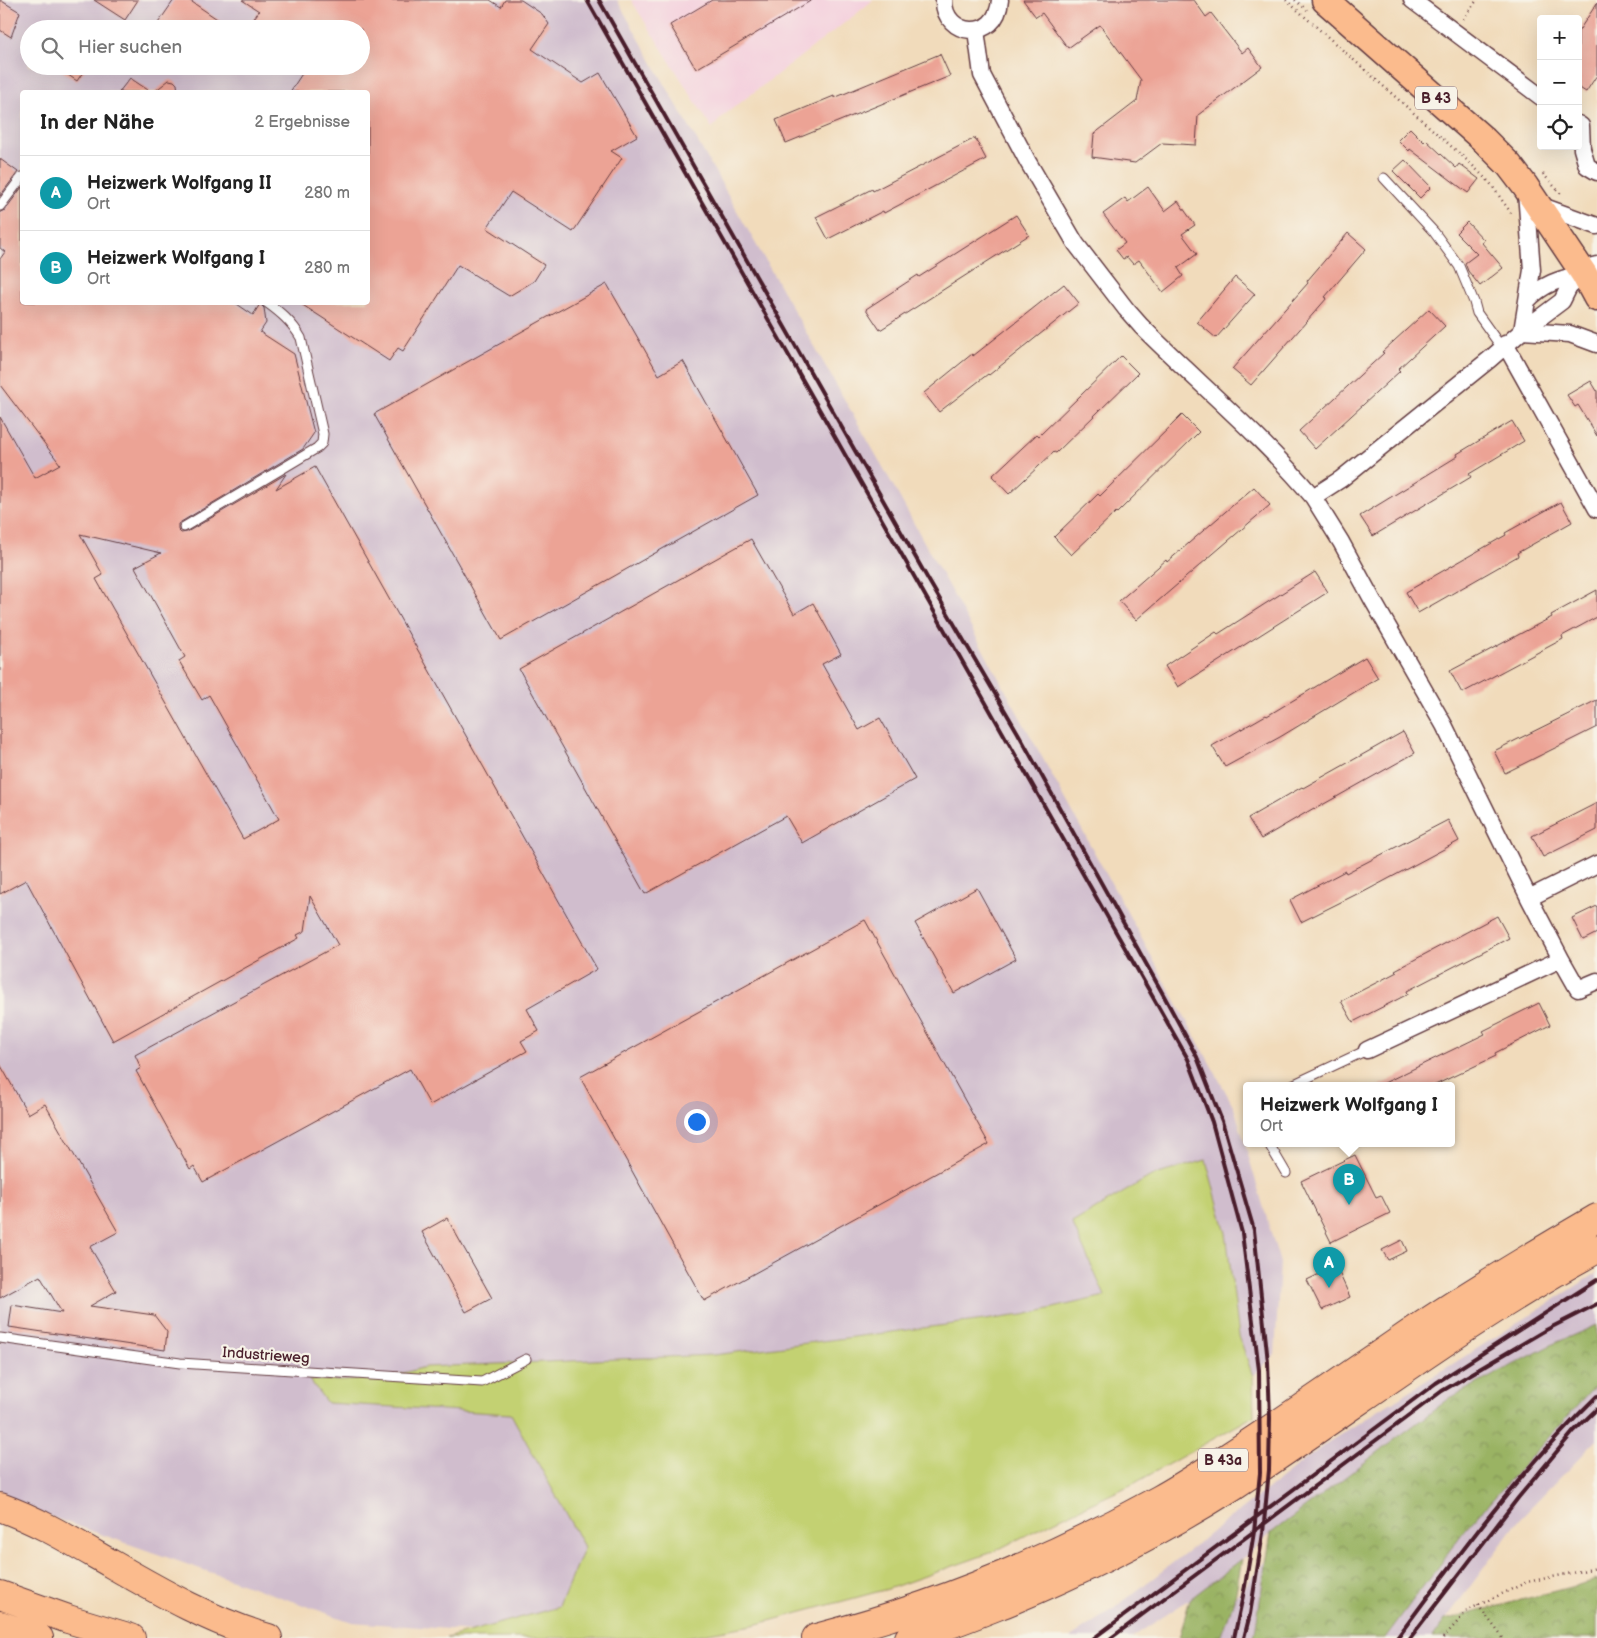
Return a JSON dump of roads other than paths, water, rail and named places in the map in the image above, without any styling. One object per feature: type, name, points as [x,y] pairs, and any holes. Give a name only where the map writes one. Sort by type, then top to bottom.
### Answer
[{"type":"highway","name":"B 43a","points":[[816,1638],[936,1601],[987,1582],[1046,1557],[1161,1499],[1283,1422],[1401,1340],[1508,1270],[1597,1218]]},
{"type":"highway","name":"B 43a","points":[[909,1638],[1051,1584],[1167,1525],[1232,1486],[1498,1308],[1597,1249]]},
{"type":"highway","points":[[0,1507],[46,1527],[175,1600],[220,1621],[268,1638]]},
{"type":"highway","points":[[0,1595],[68,1619],[131,1638]]},
{"type":"highway","points":[[0,1625],[39,1638]]},
{"type":"highway","points":[[0,1629],[11,1638]]},
{"type":"main road","name":"B 43","points":[[1317,6],[1484,140],[1509,165],[1587,276],[1597,298]]},
{"type":"street","points":[[944,0],[946,13],[954,24],[966,30],[986,27],[995,19],[999,11],[1000,0]]},
{"type":"street","points":[[1412,0],[1537,94]]},
{"type":"street","points":[[976,30],[982,75],[1076,244],[1141,326],[1249,430],[1298,479],[1313,497],[1341,542],[1444,725],[1529,898],[1578,989],[1597,981]]},
{"type":"street","points":[[1582,149],[1587,166],[1597,172]]},
{"type":"street","points":[[1522,331],[1532,270],[1532,196],[1597,226]]},
{"type":"street","points":[[1313,497],[1341,479],[1522,331],[1562,301],[1587,276]]},
{"type":"street","points":[[1527,301],[1547,284],[1564,278],[1587,276]]},
{"type":"street","points":[[1522,331],[1570,334],[1597,344]]},
{"type":"street","points":[[1504,346],[1597,509]]},
{"type":"street","points":[[1529,898],[1597,864]]},
{"type":"street","points":[[1367,1050],[1561,959]]},
{"type":"lane","points":[[1384,178],[1434,232],[1459,266],[1474,302],[1476,313],[1504,346]]},
{"type":"lane","points":[[0,206],[20,180]]},
{"type":"lane","points":[[184,527],[317,448],[322,443],[323,434],[301,338],[294,326],[270,305]]},
{"type":"lane","points":[[1299,1082],[1367,1050]]},
{"type":"lane","points":[[1271,1147],[1286,1173]]},
{"type":"lane","name":"Industrieweg","points":[[0,1338],[180,1363],[482,1382],[526,1359]]},
{"type":"railway","points":[[587,0],[1188,1059],[1212,1122],[1242,1233],[1259,1370],[1260,1473],[1254,1532],[1234,1638]]},
{"type":"railway","points":[[599,0],[929,581],[1018,733],[1197,1057],[1222,1121],[1254,1230],[1268,1362],[1269,1470],[1263,1533],[1250,1614],[1244,1638]]},
{"type":"railway","points":[[1094,1638],[1436,1383],[1597,1280]]},
{"type":"railway","points":[[1111,1638],[1442,1391],[1544,1331],[1597,1304]]},
{"type":"railway","points":[[1397,1638],[1492,1513],[1569,1424],[1597,1396]]},
{"type":"railway","points":[[1410,1638],[1518,1498],[1574,1431],[1597,1409]]},
{"type":"place","name":"Heizwerk Wolfgang I","points":[[1349,1205]]},
{"type":"place","name":"Heizwerk Wolfgang II","points":[[1329,1288]]}]
